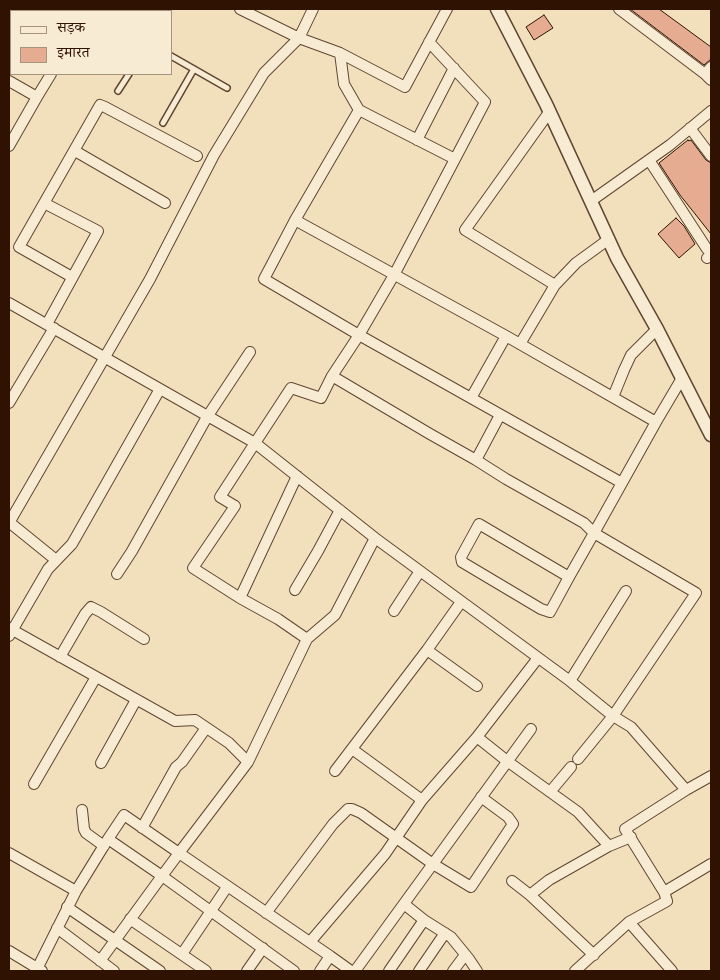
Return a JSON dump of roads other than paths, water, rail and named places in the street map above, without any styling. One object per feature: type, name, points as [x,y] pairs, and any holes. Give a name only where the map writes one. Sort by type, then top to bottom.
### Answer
[{"type":"street","points":[[240,9],[299,38],[340,53],[405,87],[447,9]]},
{"type":"street","points":[[56,560],[9,522],[150,279],[219,147],[264,73],[299,38],[313,9]]},
{"type":"street","points":[[496,9],[550,111],[617,258],[658,329],[711,435]]},
{"type":"street","points":[[619,9],[709,74]]},
{"type":"street","points":[[307,639],[278,619],[240,598],[193,568],[235,506],[220,497],[291,388],[321,398],[332,376],[359,335],[394,275],[485,102],[429,42]]},
{"type":"street","points":[[340,53],[344,84],[359,110],[455,159]]},
{"type":"street","points":[[417,140],[454,68]]},
{"type":"street","points":[[9,146],[51,75]]},
{"type":"street","points":[[9,81],[37,97]]},
{"type":"street","points":[[72,277],[19,247],[100,105],[197,156]]},
{"type":"street","points":[[359,110],[294,220],[264,279],[359,335],[622,483]]},
{"type":"street","points":[[591,202],[649,160],[711,110]]},
{"type":"street","points":[[550,111],[465,230],[555,284]]},
{"type":"street","points":[[690,128],[711,156]]},
{"type":"street","points":[[75,151],[165,203]]},
{"type":"street","points":[[649,160],[708,254]]},
{"type":"street","points":[[9,403],[51,326],[72,277],[98,230],[44,203]]},
{"type":"street","points":[[294,220],[506,336],[656,422]]},
{"type":"street","points":[[520,344],[555,284],[576,263],[609,239]]},
{"type":"street","points":[[9,304],[256,443],[375,538],[570,681],[613,716],[631,727],[686,790]]},
{"type":"street","points":[[612,397],[631,355],[658,329]]},
{"type":"street","points":[[471,398],[506,336]]},
{"type":"street","points":[[117,574],[132,551],[208,416],[250,352]]},
{"type":"street","points":[[332,376],[584,523],[594,533],[696,593],[613,716],[550,792]]},
{"type":"street","points":[[570,578],[479,524],[460,558],[462,562],[541,609],[550,612],[570,578],[656,422],[682,378]]},
{"type":"street","points":[[160,389],[72,544],[48,569],[10,632],[60,657],[175,721],[195,720],[229,743],[248,762]]},
{"type":"street","points":[[476,460],[500,415]]},
{"type":"street","points":[[240,598],[297,476]]},
{"type":"street","points":[[296,590],[340,510]]},
{"type":"street","points":[[100,962],[248,762],[307,639],[335,615],[375,538]]},
{"type":"street","points":[[394,611],[420,572]]},
{"type":"street","points":[[570,681],[626,592]]},
{"type":"street","points":[[335,770],[427,650],[461,602]]},
{"type":"street","points":[[60,657],[91,607],[144,639]]},
{"type":"street","points":[[427,650],[477,686]]},
{"type":"street","points":[[310,942],[385,854],[422,800],[478,737],[538,658]]},
{"type":"street","points":[[34,784],[96,677]]},
{"type":"street","points":[[102,763],[136,700]]},
{"type":"street","points":[[142,828],[176,767],[182,762],[206,728]]},
{"type":"street","points":[[355,971],[531,729]]},
{"type":"street","points":[[478,737],[507,761],[578,812],[609,846]]},
{"type":"street","points":[[352,749],[422,800]]},
{"type":"street","points":[[575,971],[629,922],[667,900],[625,829],[711,776]]},
{"type":"street","points":[[266,913],[333,824],[348,809],[361,813],[433,864],[472,887],[513,824],[481,797]]},
{"type":"street","points":[[82,810],[86,833],[106,842],[162,876],[294,971]]},
{"type":"street","points":[[9,952],[39,970],[67,907],[124,815],[351,971]]},
{"type":"street","points":[[530,895],[549,880],[609,846],[630,837]]},
{"type":"street","points":[[9,853],[76,891]]},
{"type":"street","points":[[664,892],[711,864]]},
{"type":"street","points":[[512,881],[530,895],[594,955]]},
{"type":"street","points":[[182,954],[227,887]]},
{"type":"street","points":[[404,904],[424,920],[451,937],[476,971]]},
{"type":"street","points":[[67,907],[160,971]]},
{"type":"street","points":[[130,919],[206,971]]},
{"type":"street","points":[[389,971],[424,920]]},
{"type":"street","points":[[629,922],[672,971]]},
{"type":"street","points":[[57,928],[114,971]]},
{"type":"street","points":[[419,971],[445,933]]},
{"type":"street","points":[[247,971],[263,948]]},
{"type":"street","points":[[453,971],[465,954]]},
{"type":"street","points":[[320,971],[330,956]]},
{"type":"lane","points":[[172,57],[227,88]]},
{"type":"lane","points":[[163,122],[194,69]]},
{"type":"lane","points":[[118,91],[128,75]]}]
